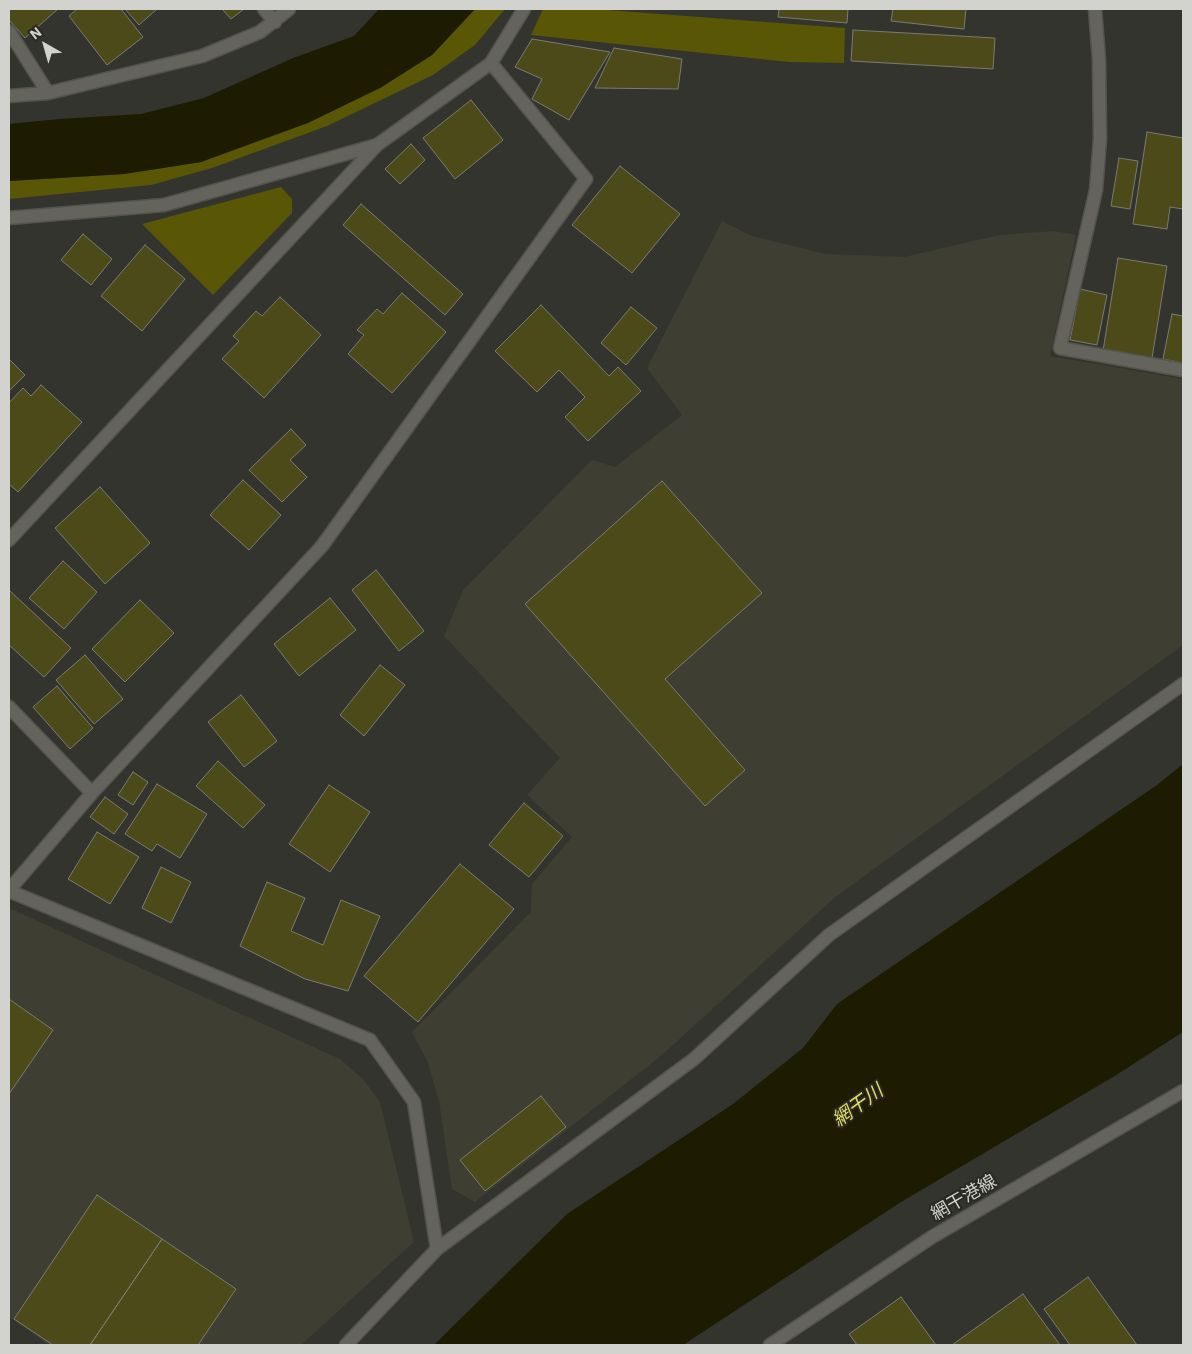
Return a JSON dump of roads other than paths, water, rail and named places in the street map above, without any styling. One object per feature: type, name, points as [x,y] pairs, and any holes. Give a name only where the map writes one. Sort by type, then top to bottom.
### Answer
[{"type":"street","points":[[264,9],[275,22]]},
{"type":"street","points":[[9,96],[48,93],[202,56],[260,32],[289,9]]},
{"type":"street","points":[[9,540],[377,145],[491,63],[524,9]]},
{"type":"street","points":[[1095,9],[1100,70],[1100,139],[1096,190],[1060,348],[1183,370]]},
{"type":"street","points":[[9,31],[48,93]]},
{"type":"street","points":[[437,1249],[414,1102],[370,1040],[9,891],[92,793],[322,546],[586,179],[491,63]]},
{"type":"street","points":[[9,218],[164,205],[377,145]]},
{"type":"street","points":[[346,1345],[437,1249],[694,1059],[829,935],[1183,684]]},
{"type":"street","points":[[9,707],[92,793]]},
{"type":"street","name":"網干港線","points":[[770,1345],[932,1237],[1183,1092]]},
{"type":"water","points":[[379,9],[475,9],[432,55],[380,88],[308,123],[201,162],[124,174],[9,181],[9,124],[141,114],[204,98],[293,58],[354,36]]},
{"type":"water","name":"網干川","points":[[1183,764],[1183,1032],[1113,1077],[901,1202],[683,1345],[434,1345],[567,1214],[733,1104],[803,1048],[837,1004],[1157,785]]}]
